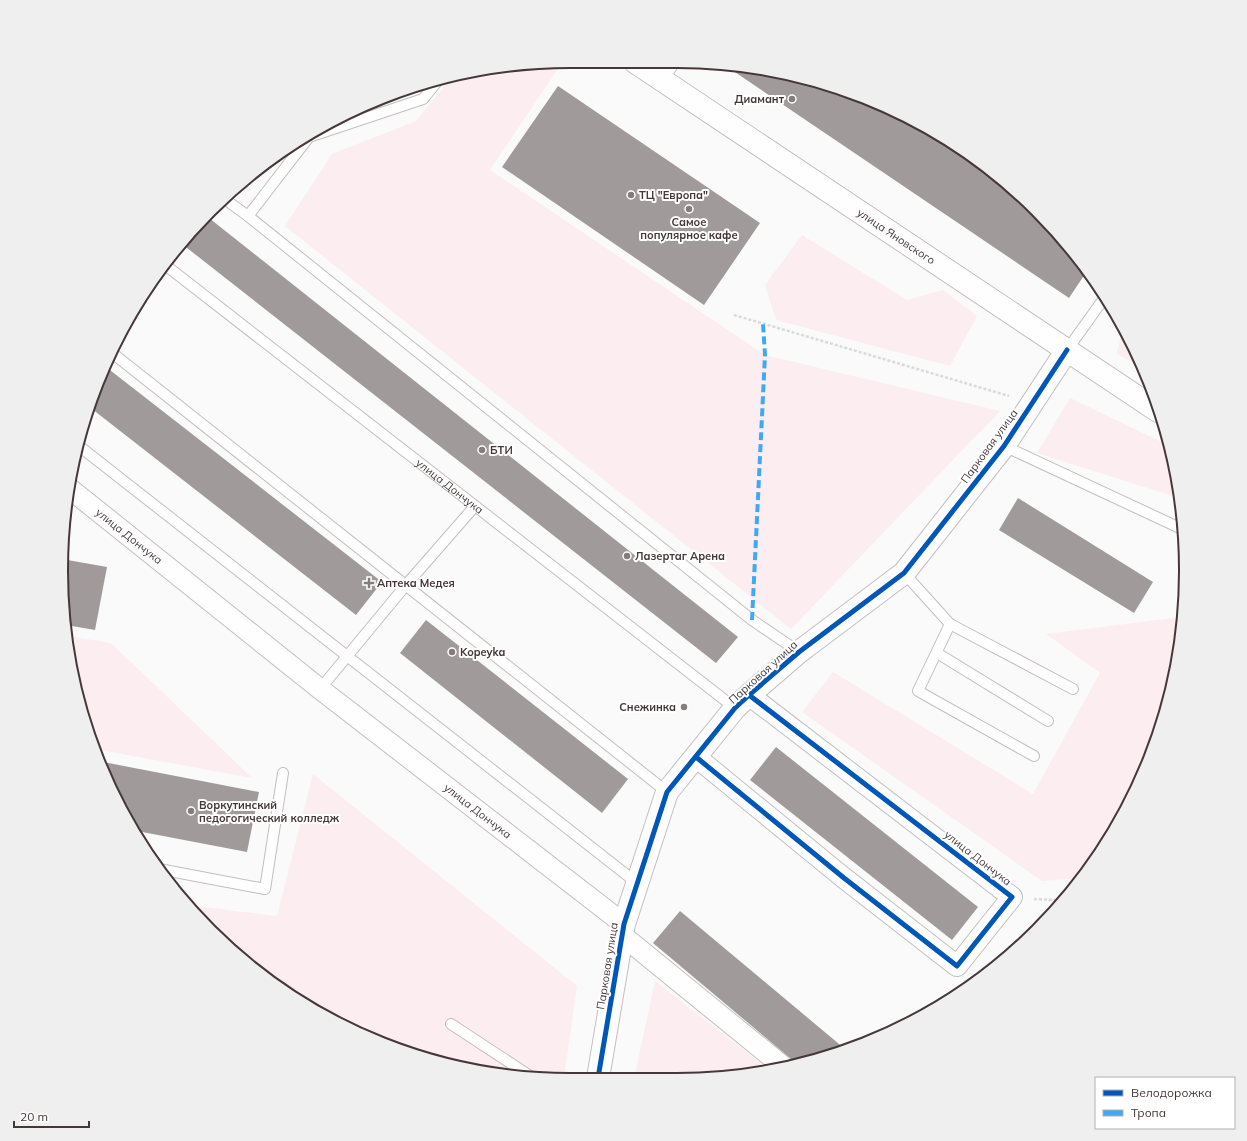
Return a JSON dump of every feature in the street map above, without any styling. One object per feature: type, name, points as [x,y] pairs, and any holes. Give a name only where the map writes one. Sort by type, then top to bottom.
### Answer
[{"type":"street","name":"улица Яновского","points":[[644,68],[1151,406]]},
{"type":"street","name":"Парковая улица","points":[[599,1073],[623,930],[667,792],[742,702],[799,652],[904,573],[1004,446],[1067,350]]},
{"type":"street","name":"улица Дончука","points":[[74,492],[623,930],[778,1062]]},
{"type":"street","name":"улица Дончука","points":[[696,757],[844,878],[957,966],[1012,897],[742,702]]},
{"type":"lane","points":[[663,80],[671,68]]},
{"type":"lane","points":[[326,131],[423,99],[432,88]]},
{"type":"lane","points":[[248,216],[302,146]]},
{"type":"lane","points":[[229,202],[752,620],[799,652]]},
{"type":"lane","name":"улица Дончука","points":[[170,268],[475,506],[742,702]]},
{"type":"lane","points":[[1067,350],[1101,302]]},
{"type":"lane","points":[[116,356],[667,792]]},
{"type":"lane","points":[[1004,446],[1177,527]]},
{"type":"lane","points":[[83,449],[637,883]]},
{"type":"lane","points":[[320,689],[406,585],[475,506]]},
{"type":"lane","points":[[904,573],[950,624],[1073,689]]},
{"type":"lane","points":[[950,624],[918,691],[1034,756]]},
{"type":"lane","points":[[937,653],[1048,721]]},
{"type":"lane","points":[[168,871],[265,889],[283,773]]},
{"type":"lane","points":[[451,1024],[522,1071]]},
{"type":"path","points":[[734,315],[1033,403]]},
{"type":"path","points":[[1012,897],[1056,900]]},
{"type":"shaded area","points":[[558,68],[490,170],[765,355],[1000,411],[791,629],[285,226],[332,154],[416,121],[446,84],[505,72]]},
{"type":"shaded area","points":[[802,235],[907,300],[943,290],[977,316],[950,366],[776,320],[765,285]]},
{"type":"shaded area","points":[[1121,337],[1134,363],[1116,354]]},
{"type":"shaded area","points":[[1070,398],[1163,442],[1173,496],[1037,453]]},
{"type":"shaded area","points":[[1177,618],[1175,636],[1162,701],[1141,763],[1112,822],[1073,879],[1042,881],[802,712],[833,672],[1033,794],[1100,673],[1046,634]]},
{"type":"shaded area","points":[[72,637],[111,643],[252,778],[101,750],[85,701]]},
{"type":"shaded area","points":[[313,774],[577,986],[565,1073],[505,1069],[472,1063],[440,1056],[378,1035],[319,1006],[291,988],[239,948],[215,926],[197,906],[277,916]]},
{"type":"shaded area","points":[[655,981],[763,1065],[709,1072],[635,1073]]},
{"type":"building","points":[[734,71],[807,85],[869,106],[928,135],[956,153],[1008,193],[1032,215],[1075,265],[1083,276],[1069,298]]},
{"type":"building","name":"ТЦ \"Европа\"","points":[[558,86],[760,223],[704,305],[502,167]]},
{"type":"building","points":[[211,219],[738,637],[716,663],[186,247]]},
{"type":"building","points":[[110,370],[382,582],[356,615],[94,411]]},
{"type":"building","points":[[1018,498],[1153,582],[1134,613],[999,530]]},
{"type":"building","points":[[68,560],[107,567],[95,630],[71,626]]},
{"type":"building","points":[[426,620],[628,779],[602,813],[400,653]]},
{"type":"building","points":[[776,747],[978,907],[952,940],[750,780]]},
{"type":"building","name":"Воркутинский педогогический колледж","points":[[106,763],[259,792],[247,852],[141,832],[120,793]]},
{"type":"building","points":[[680,911],[840,1045],[792,1059],[653,943]]},
{"type":"marked path","points":[[752,620],[765,355],[763,324]]},
{"type":"cycle path","points":[[599,1073],[624,924],[667,792],[735,708],[749,695],[799,652],[904,573],[1004,446],[1067,350]]},
{"type":"cycle path","points":[[696,757],[844,878],[957,966],[1012,897],[749,695]]},
{"type":"place","name":"Диамант","points":[[792,99]]},
{"type":"place","name":"ТЦ \"Европа\"","points":[[631,195]]},
{"type":"place","name":"Самое популярное кафе","points":[[689,209]]},
{"type":"place","name":"БТИ","points":[[482,450]]},
{"type":"place","name":"Лазертаг Арена","points":[[627,556]]},
{"type":"place","name":"Аптека Медея","points":[[369,583]]},
{"type":"place","name":"Kopeyka","points":[[452,652]]},
{"type":"place","name":"Снежинка","points":[[684,707]]},
{"type":"place","name":"Воркутинский педогогический колледж","points":[[191,811]]}]
